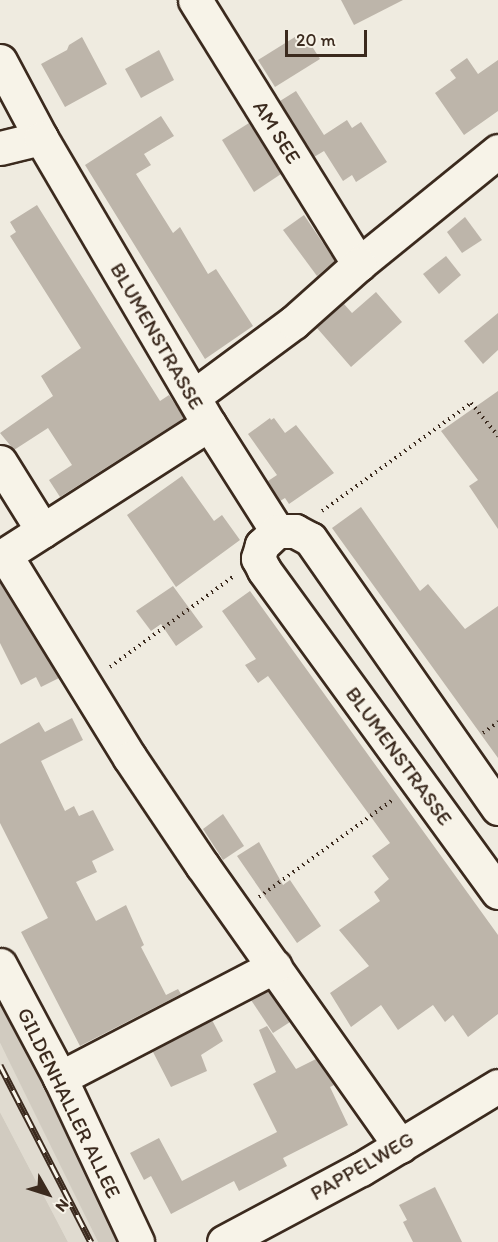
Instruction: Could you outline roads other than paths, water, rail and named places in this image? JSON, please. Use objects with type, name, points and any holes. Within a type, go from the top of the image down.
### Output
[{"type":"street","name":"AM SEE","points":[[195,0],[359,264]]},
{"type":"street","name":"BLUMENSTRASSE","points":[[0,61],[41,138],[201,410],[286,531],[310,539],[498,808]]},
{"type":"street","points":[[0,148],[41,138]]},
{"type":"street","points":[[400,1146],[130,758],[2,556],[43,531],[201,410],[294,321],[359,264],[498,151]]},
{"type":"street","points":[[0,462],[43,531]]},
{"type":"street","name":"BLUMENSTRASSE","points":[[286,531],[262,545],[258,558],[264,570],[498,892]]},
{"type":"street","name":"GILDENHALLER ALLEE","points":[[0,965],[60,1078],[137,1242]]},
{"type":"street","points":[[60,1078],[275,966]]},
{"type":"street","name":"PAPPELWEG","points":[[224,1242],[361,1169],[498,1086]]},
{"type":"railway","points":[[0,1065],[91,1242]]}]
